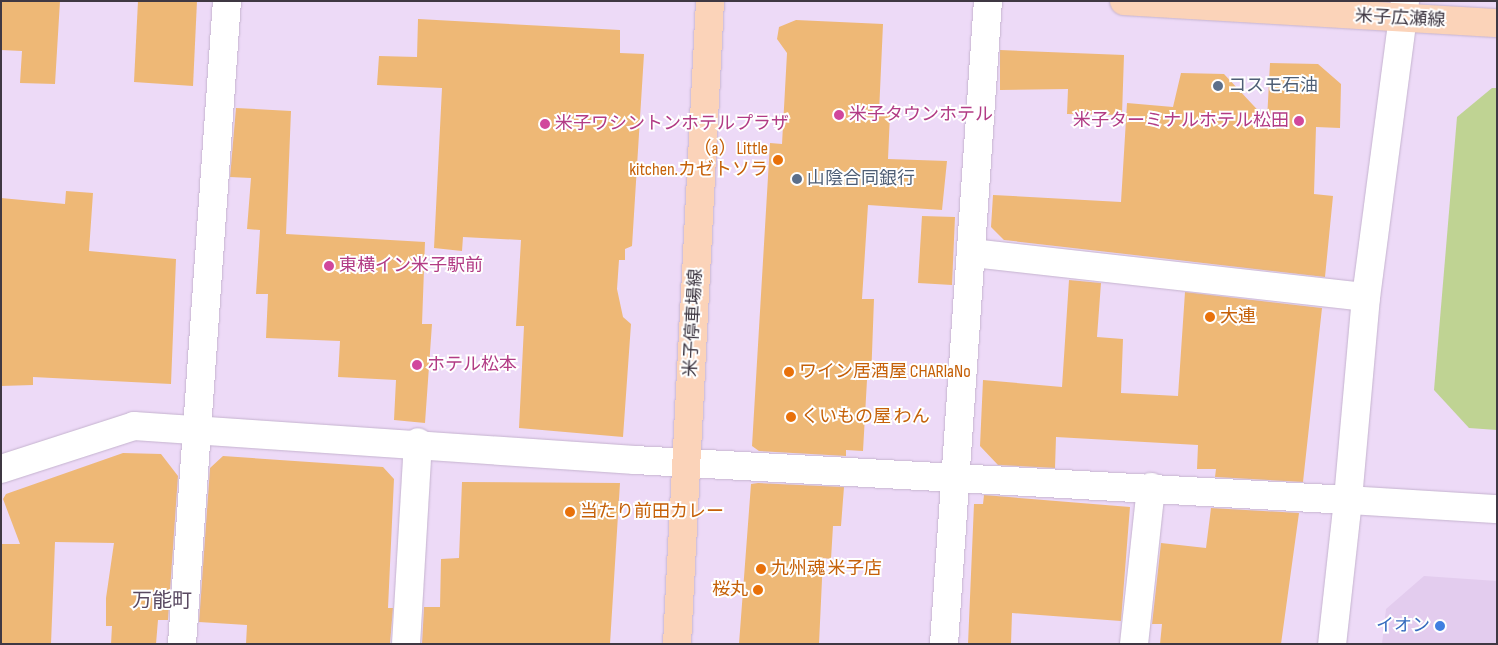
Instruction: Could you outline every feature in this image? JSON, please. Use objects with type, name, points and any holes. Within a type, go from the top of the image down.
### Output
[{"type":"main road","name":"米子停車場線","points":[[677,644],[710,1]]},
{"type":"main road","name":"米子広瀬線","points":[[1124,1],[1403,11],[1497,23]]},
{"type":"street","points":[[182,644],[194,428],[227,1]]},
{"type":"street","points":[[944,644],[953,474],[972,253],[988,1]]},
{"type":"street","points":[[1332,644],[1348,500],[1366,297],[1403,11]]},
{"type":"street","points":[[972,253],[1366,297]]},
{"type":"street","points":[[1,469],[134,426],[418,442],[687,462],[953,474],[1497,508]]},
{"type":"street","points":[[406,644],[418,442]]},
{"type":"street","points":[[1134,644],[1151,487]]},
{"type":"shaded area","name":"イオン","points":[[1424,576],[1497,581],[1497,644],[1382,644],[1386,609]]},
{"type":"green space","points":[[1492,88],[1497,88],[1497,430],[1469,428],[1434,390],[1457,117]]},
{"type":"building","points":[[1,1],[60,1],[55,84],[20,83],[22,51],[1,50]]},
{"type":"building","points":[[138,1],[197,1],[193,86],[134,82]]},
{"type":"building","points":[[418,19],[620,30],[620,53],[644,54],[632,246],[625,249],[625,260],[619,260],[617,289],[623,317],[631,324],[623,437],[519,428],[524,326],[516,326],[521,240],[463,237],[462,251],[434,248],[442,88],[377,85],[379,56],[417,57]]},
{"type":"building","points":[[796,20],[883,24],[879,113],[890,114],[888,159],[947,161],[942,210],[868,205],[862,299],[874,299],[871,380],[867,380],[863,451],[846,450],[846,456],[759,451],[752,446],[770,143],[782,144],[787,53],[777,39],[779,27]]},
{"type":"building","points":[[1000,50],[1124,55],[1122,115],[1067,114],[1068,89],[1000,90]]},
{"type":"building","points":[[1270,63],[1318,64],[1341,84],[1340,128],[1316,127],[1314,194],[1333,196],[1325,277],[1004,240],[991,227],[993,195],[1121,202],[1127,103],[1173,107],[1181,73],[1224,74],[1267,120]]},
{"type":"building","points":[[236,108],[291,111],[286,234],[425,242],[422,324],[432,324],[425,423],[394,420],[396,380],[338,377],[340,341],[266,338],[268,294],[256,294],[260,230],[247,229],[251,178],[230,177]]},
{"type":"building","points":[[66,191],[93,193],[89,251],[176,259],[171,384],[33,377],[33,385],[1,386],[1,198],[65,204]]},
{"type":"building","points":[[922,216],[955,217],[952,285],[918,283]]},
{"type":"building","points":[[1069,280],[1101,283],[1097,337],[1123,339],[1121,393],[1178,396],[1185,292],[1322,308],[1303,482],[1215,477],[1216,469],[1197,469],[1198,445],[1056,437],[1055,468],[998,465],[980,446],[983,380],[1062,387]]},
{"type":"building","points":[[123,453],[161,454],[178,476],[168,620],[158,620],[156,644],[111,644],[112,626],[106,626],[106,598],[114,543],[55,542],[51,644],[1,644],[1,544],[20,544],[3,499],[6,494]]},
{"type":"building","points":[[223,456],[383,467],[394,479],[388,608],[393,608],[390,644],[246,644],[247,625],[199,622],[210,468]]},
{"type":"building","points":[[462,482],[620,483],[610,644],[422,644],[424,607],[440,607],[441,559],[459,558]]},
{"type":"building","points":[[751,484],[844,487],[841,526],[833,526],[831,559],[823,558],[819,644],[739,644]]},
{"type":"building","points":[[984,495],[1130,507],[1121,621],[1012,613],[1011,644],[968,644],[974,504],[983,504]]},
{"type":"building","points":[[1211,508],[1299,513],[1281,644],[1160,644],[1162,624],[1152,624],[1161,543],[1206,548]]},
{"type":"place","name":"コスモ石油","points":[[1218,86]]},
{"type":"place","name":"米子タウンホテル","points":[[839,115]]},
{"type":"place","name":"米子ターミナルホテル松田","points":[[1299,121]]},
{"type":"place","name":"米子ワシントンホテルプラザ","points":[[545,124]]},
{"type":"place","name":"（a）Little kitchen.カゼトソラ","points":[[778,160]]},
{"type":"place","name":"山陰合同銀行","points":[[797,179]]},
{"type":"place","name":"東横イン米子駅前","points":[[329,266]]},
{"type":"place","name":"大連","points":[[1210,317]]},
{"type":"place","name":"ホテル松本","points":[[417,365]]},
{"type":"place","name":"ワイン居酒屋 CHARlaNo","points":[[789,372]]},
{"type":"place","name":"くいもの屋 わん","points":[[791,417]]},
{"type":"place","name":"当たり前田カレー","points":[[570,512]]},
{"type":"place","name":"九州魂 米子店","points":[[761,569]]},
{"type":"place","name":"桜丸","points":[[758,590]]},
{"type":"place","name":"イオン","points":[[1440,626]]},
{"type":"district","name":"万能町","points":[[162,601]]}]
